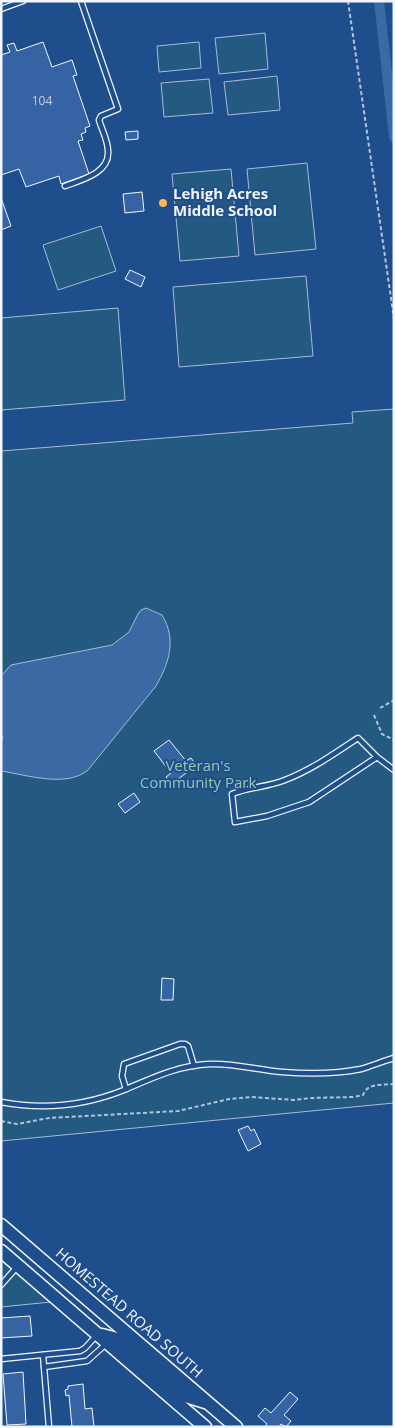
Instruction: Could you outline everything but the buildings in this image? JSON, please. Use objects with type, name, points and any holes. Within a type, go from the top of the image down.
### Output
[{"type":"main road","name":"HOMESTEAD ROAD SOUTH","points":[[1,1225],[236,1427]]},
{"type":"main road","points":[[1,1251],[205,1427]]},
{"type":"main road","points":[[98,1309],[103,1338]]},
{"type":"main road","points":[[103,1338],[122,1343],[186,1396],[208,1403]]},
{"type":"lane","points":[[1,8],[22,1]]},
{"type":"lane","points":[[65,186],[94,174],[107,162],[107,145],[99,120],[101,116],[118,109],[81,1]]},
{"type":"lane","points":[[377,757],[309,802],[268,816],[236,822],[232,794],[283,781],[319,764],[358,738],[377,757],[394,770]]},
{"type":"lane","points":[[126,1089],[122,1076],[124,1064],[180,1044],[188,1046],[194,1066]]},
{"type":"lane","points":[[1,1102],[28,1106],[55,1106],[89,1102],[170,1071],[210,1064],[281,1072],[332,1072],[364,1068],[394,1058]]},
{"type":"lane","points":[[1,1285],[18,1266]]},
{"type":"lane","points":[[1,1359],[80,1351],[103,1338]]},
{"type":"lane","points":[[44,1367],[87,1360],[103,1338]]},
{"type":"lane","points":[[43,1355],[49,1427]]},
{"type":"path","points":[[106,1],[144,1]]},
{"type":"path","points":[[348,1],[394,319]]},
{"type":"path","points":[[380,708],[394,700]]},
{"type":"path","points":[[374,715],[382,734],[394,740]]},
{"type":"path","points":[[1,1121],[18,1124],[50,1118],[178,1111],[228,1099],[252,1097],[294,1100],[353,1097],[363,1095],[365,1089],[369,1086],[394,1084]]},
{"type":"green space","points":[[265,33],[268,69],[219,74],[215,38]]},
{"type":"green space","points":[[199,42],[201,68],[159,72],[157,46]]},
{"type":"green space","points":[[277,76],[280,110],[228,115],[224,82]]},
{"type":"green space","points":[[209,79],[213,113],[164,117],[161,83]]},
{"type":"green space","points":[[307,163],[316,249],[255,255],[247,169]]},
{"type":"green space","points":[[231,169],[239,256],[180,261],[172,174]]},
{"type":"green space","points":[[101,226],[116,271],[58,290],[43,245]]},
{"type":"green space","points":[[306,276],[313,356],[179,367],[173,287]]},
{"type":"green space","points":[[118,308],[125,400],[1,410],[1,318]]},
{"type":"green space","name":"Veteran's Community Park","points":[[394,409],[394,1103],[1,1141],[1,451],[353,423],[352,412]]},
{"type":"green space","points":[[1,1259],[51,1302],[1,1307]]},
{"type":"shaded area","points":[[146,608],[162,615],[167,624],[170,651],[165,669],[156,686],[88,770],[69,778],[58,779],[46,779],[1,771],[1,744],[3,737],[1,734],[1,676],[11,665],[112,645],[129,632],[138,614]]},
{"type":"waterway","points":[[379,1],[394,137]]},
{"type":"place","name":"Lehigh Acres Middle School","points":[[163,203]]}]
